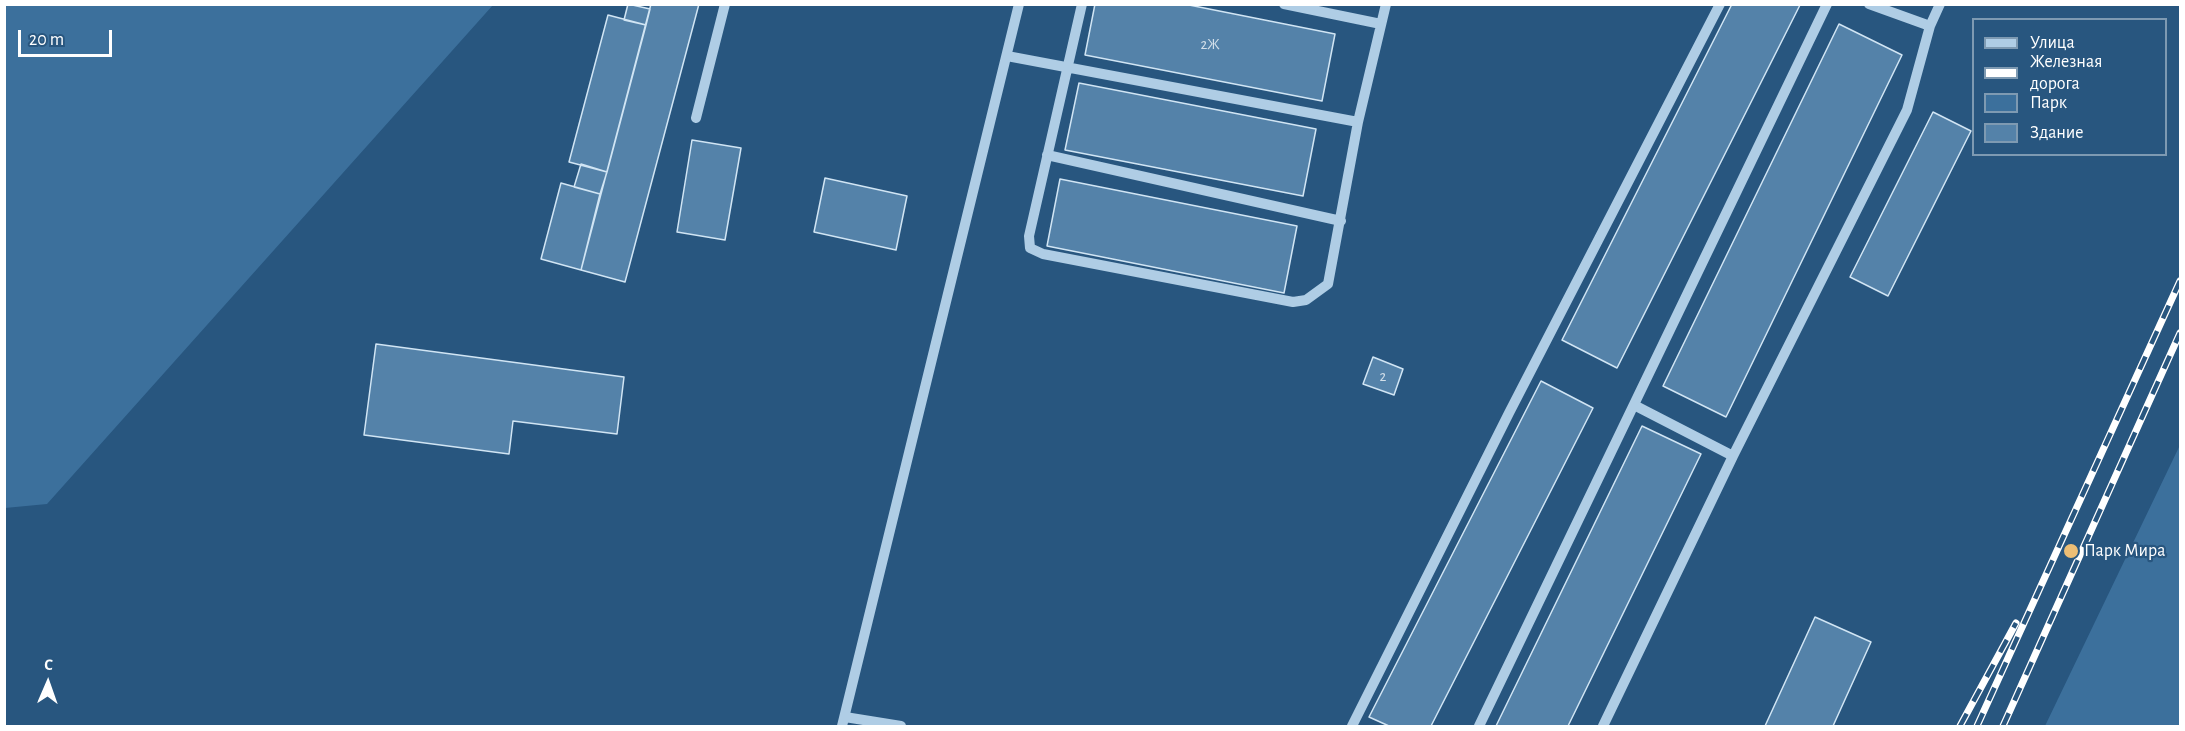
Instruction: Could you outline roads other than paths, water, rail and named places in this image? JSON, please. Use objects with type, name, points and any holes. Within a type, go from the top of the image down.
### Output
[{"type":"lane","points":[[696,118],[725,4]]},
{"type":"lane","points":[[901,726],[844,722],[1019,4]]},
{"type":"lane","points":[[1082,4],[1029,236],[1030,248],[1043,254],[1293,302],[1306,300],[1328,284],[1358,122],[1386,4]]},
{"type":"lane","points":[[1284,4],[1381,24]]},
{"type":"lane","points":[[1352,726],[1509,413],[1720,4]]},
{"type":"lane","points":[[1479,726],[1827,4]]},
{"type":"lane","points":[[1869,4],[1930,26]]},
{"type":"lane","points":[[1603,726],[1733,456],[1906,110],[1930,26],[1940,4]]},
{"type":"lane","points":[[1007,56],[1358,122]]},
{"type":"lane","points":[[1047,155],[1341,221]]},
{"type":"lane","points":[[1634,405],[1733,456]]},
{"type":"railway","points":[[1977,726],[2180,281]]},
{"type":"railway","points":[[2003,726],[2180,333]]},
{"type":"railway","points":[[1960,726],[2016,623]]},
{"type":"place","name":"Парк Мира","points":[[2071,551]]}]
